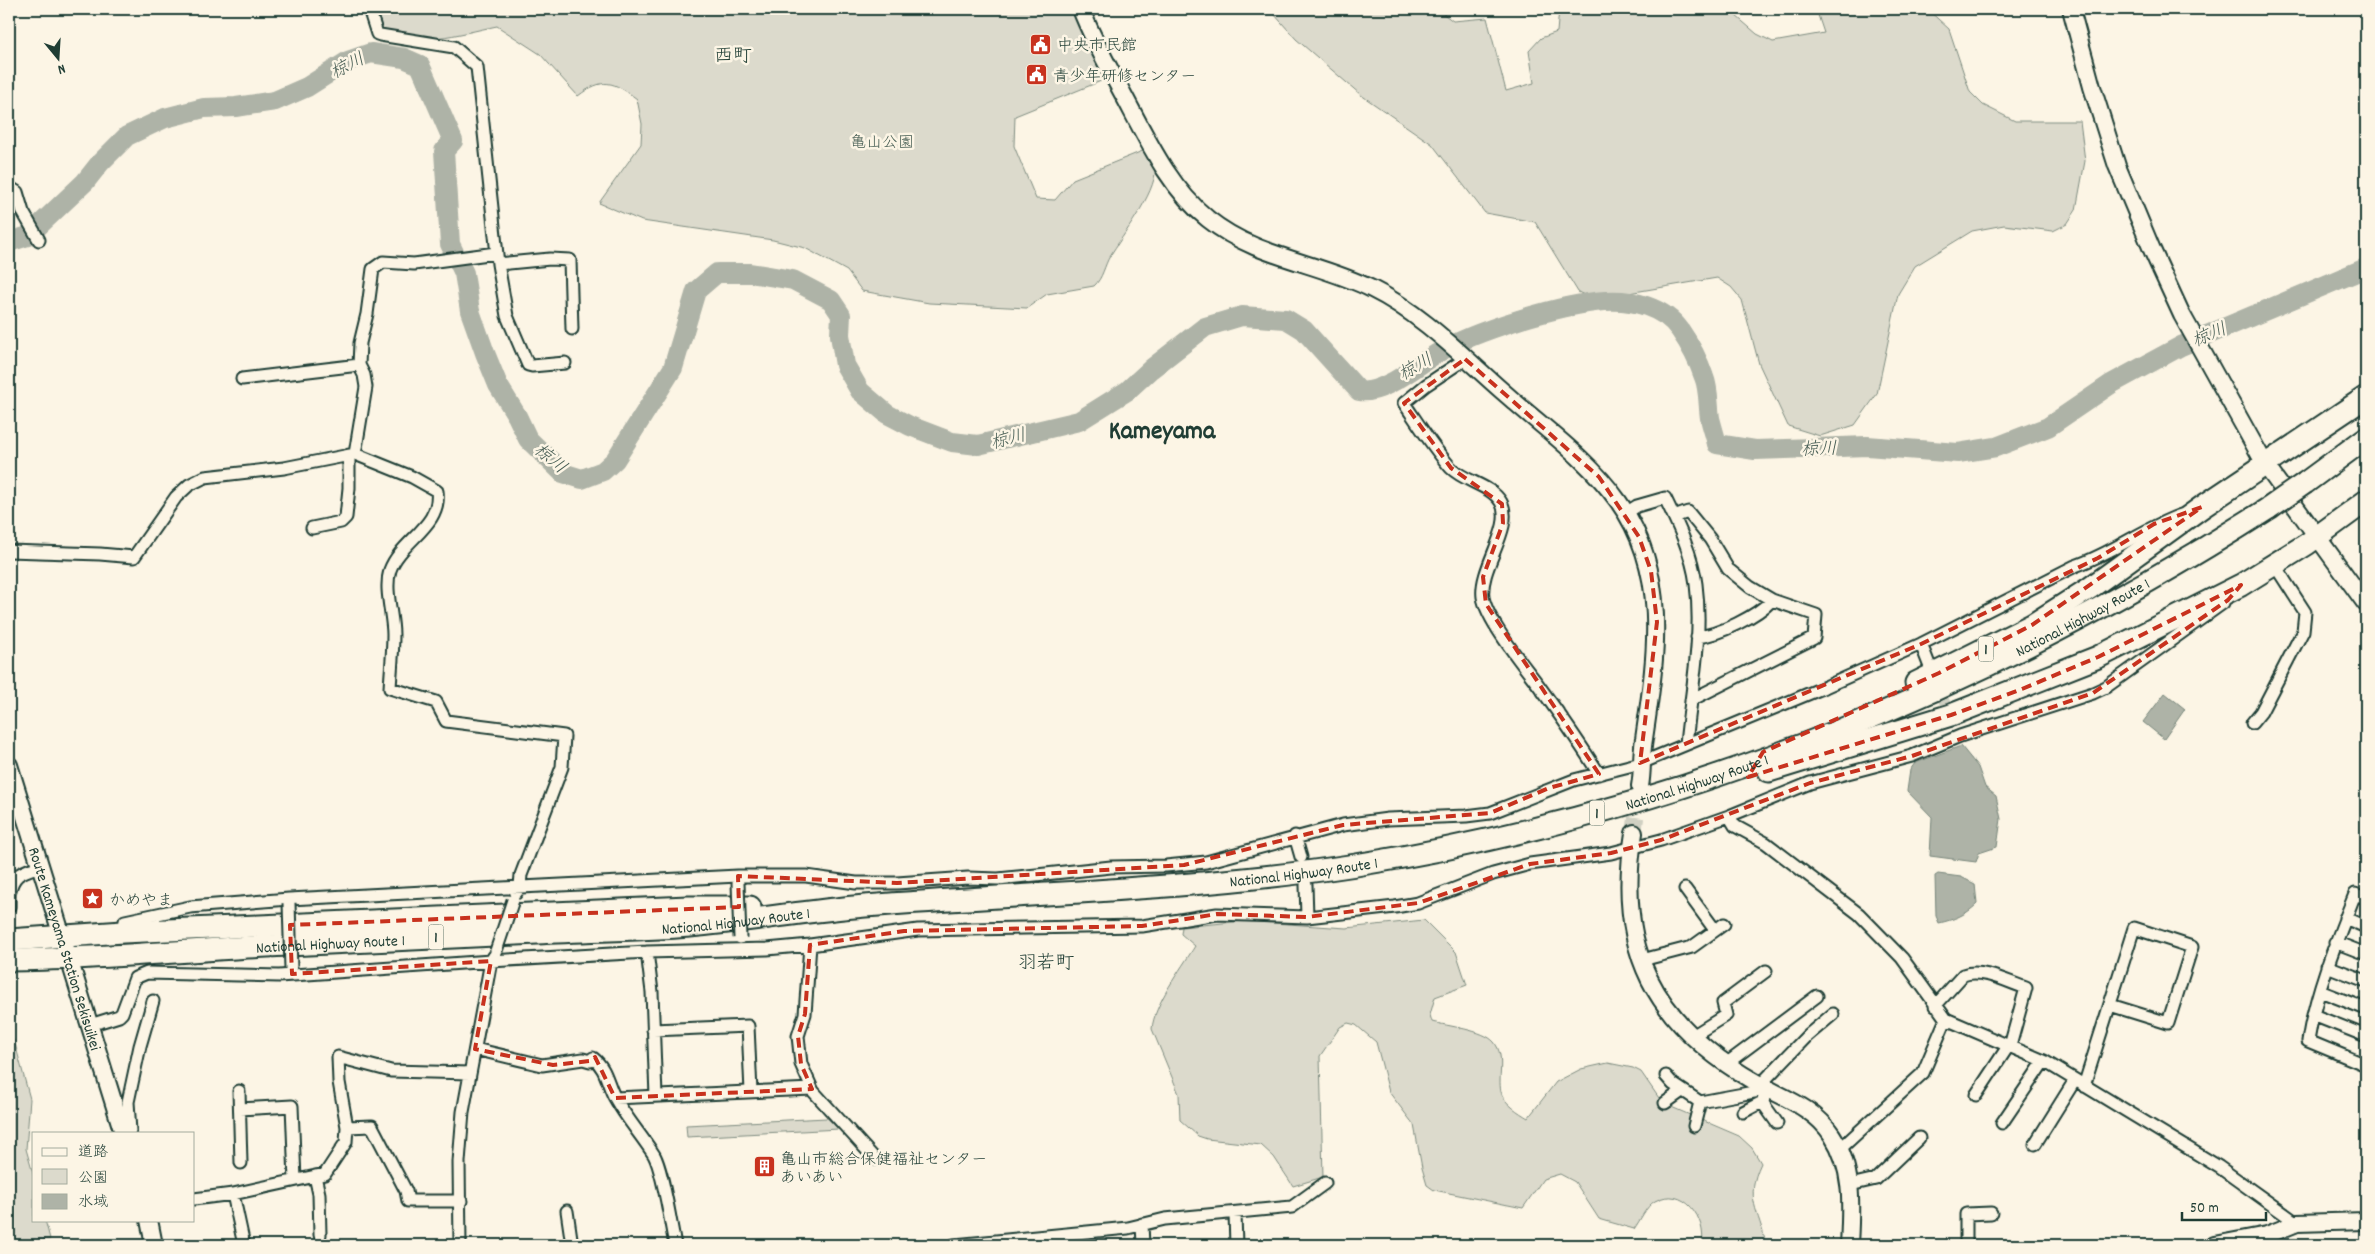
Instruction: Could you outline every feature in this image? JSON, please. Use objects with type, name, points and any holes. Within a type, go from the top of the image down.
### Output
[{"type":"highway","points":[[2202,507],[2366,398]]},
{"type":"highway","name":"National Highway Route 1","points":[[9,960],[689,926],[863,906],[1117,890],[1251,878],[1354,865],[1509,836],[1597,813],[1756,762],[1935,691],[2046,638],[2142,586],[2269,508],[2366,438]]},
{"type":"highway","points":[[2240,585],[2316,537],[2366,501]]},
{"type":"highway","name":"1","points":[[1756,762],[1763,752],[1940,672],[2032,625],[2090,588],[2202,507]]},
{"type":"highway","name":"1","points":[[1597,813],[1630,812],[1659,805],[1951,715],[2098,657],[2240,585]]},
{"type":"highway","name":"National Highway Route 1","points":[[9,940],[123,932],[688,907],[863,906]]},
{"type":"street","points":[[369,9],[377,34],[454,48],[477,67],[497,259],[507,316],[525,361],[532,366],[565,363]]},
{"type":"street","points":[[1081,9],[1094,41],[1155,151],[1178,187],[1206,218],[1252,246],[1369,287],[1405,309],[1591,469],[1626,513],[1648,561],[1656,606],[1656,652],[1641,763],[1640,786]]},
{"type":"street","points":[[2071,9],[2092,87],[2118,166],[2153,252],[2182,315],[2266,466],[2366,604]]},
{"type":"street","points":[[9,187],[18,192],[23,212],[39,240]]},
{"type":"street","points":[[312,528],[341,522],[346,517],[352,454],[366,387],[364,375],[359,365],[360,343],[367,314],[372,269],[383,262],[414,264],[476,257],[570,260],[572,329]]},
{"type":"street","points":[[1463,357],[1404,404],[1451,468],[1461,476],[1490,492],[1502,504],[1503,523],[1483,577],[1483,597],[1509,645],[1599,774]]},
{"type":"street","points":[[242,379],[359,365]]},
{"type":"street","points":[[9,551],[134,557],[176,497],[189,485],[206,478],[284,468],[352,454],[412,477],[437,491],[439,504],[435,513],[394,561],[390,572],[388,585],[393,634],[390,688],[436,702],[446,720],[564,736],[562,767],[493,956],[462,1112],[459,1162],[460,1245]]},
{"type":"street","points":[[1626,513],[1637,506],[1665,498],[1686,543],[1696,584],[1697,637],[1686,744]]},
{"type":"street","points":[[123,932],[125,921],[190,906],[520,886],[738,880],[806,876],[856,883],[998,879],[1111,867],[1184,865],[1206,862],[1295,836],[1343,825],[1388,819],[1466,816],[1490,813],[1549,788],[1641,763],[1826,687],[1921,644],[2075,566],[2098,558],[2154,524],[2202,507]]},
{"type":"street","points":[[1674,517],[1688,512],[1710,539],[1728,568],[1750,587],[1772,600],[1816,615],[1814,638],[1691,700]]},
{"type":"street","points":[[2252,723],[2261,712],[2303,631],[2305,612],[2274,564]]},
{"type":"street","points":[[90,1025],[122,1013],[131,984],[141,974],[395,969],[493,956],[647,952],[740,944],[810,945],[918,930],[1142,926],[1217,914],[1239,913],[1307,917],[1337,915],[1418,902],[1493,874],[1530,864],[1611,853],[1633,841],[1730,816],[1810,783],[1912,756],[1960,736],[2106,687],[2228,600],[2240,585]]},
{"type":"street","points":[[1697,637],[1710,636],[1763,610],[1772,600]]},
{"type":"street","points":[[1921,644],[1930,667]]},
{"type":"street","points":[[1953,722],[1960,736]]},
{"type":"street","name":"Route Kameyama Station Sekisuikei","points":[[9,765],[123,1132]]},
{"type":"street","points":[[1730,816],[1736,826],[1766,843],[1858,914],[1902,958],[1946,1020],[2044,1060],[2219,1167],[2297,1223]]},
{"type":"street","points":[[1295,836],[1301,857]]},
{"type":"street","points":[[1633,841],[1629,902],[1636,941],[1650,980],[1664,1004],[1691,1037],[1709,1053],[1764,1092],[1803,1106],[1820,1120],[1840,1149],[1848,1173],[1851,1204],[1849,1245]]},
{"type":"street","points":[[9,907],[10,885],[17,874],[40,866]]},
{"type":"street","points":[[738,880],[740,944]]},
{"type":"street","points":[[1306,885],[1307,917]]},
{"type":"street","points":[[1642,960],[1692,946],[1720,927],[1685,889]]},
{"type":"street","points":[[2366,898],[2355,894],[2335,942],[2313,1015],[2308,1041],[2366,1065]]},
{"type":"street","points":[[289,901],[292,972]]},
{"type":"street","points":[[2345,918],[2366,927]]},
{"type":"street","points":[[2035,1144],[2079,1083],[2110,1005],[2134,928],[2192,947],[2168,1023],[2110,1005]]},
{"type":"street","points":[[2335,942],[2366,954]]},
{"type":"street","points":[[810,945],[805,1014],[798,1036],[801,1064],[812,1089],[830,1112],[876,1159]]},
{"type":"street","points":[[647,952],[652,992],[656,1096]]},
{"type":"street","points":[[2327,966],[2366,982]]},
{"type":"street","points":[[1691,1037],[1726,1015],[1723,1003],[1766,971]]},
{"type":"street","points":[[1935,1006],[1963,975],[1968,973],[1981,974],[2026,988],[2009,1045],[1976,1095]]},
{"type":"street","points":[[2320,991],[2366,1009]]},
{"type":"street","points":[[1726,1064],[1817,996]]},
{"type":"street","points":[[126,1132],[130,1131],[128,1102],[140,1046],[153,1001]]},
{"type":"street","points":[[1744,1112],[1764,1092],[1807,1036],[1833,1014]]},
{"type":"street","points":[[2313,1015],[2366,1036]]},
{"type":"street","points":[[1840,1149],[1923,1073],[1946,1020]]},
{"type":"street","points":[[653,1030],[748,1026],[751,1092]]},
{"type":"street","points":[[475,1049],[542,1065],[582,1059],[590,1061],[593,1058],[606,1072],[615,1098],[655,1157],[675,1245]]},
{"type":"street","points":[[195,1199],[233,1194],[325,1174],[346,1142],[347,1127],[339,1082],[338,1057],[391,1071],[470,1073]]},
{"type":"street","points":[[2002,1123],[2044,1060]]},
{"type":"street","points":[[1666,1076],[1682,1091],[1700,1102],[1764,1092]]},
{"type":"street","points":[[615,1098],[812,1089]]},
{"type":"street","points":[[239,1091],[241,1163]]},
{"type":"street","points":[[1665,1103],[1682,1091]]},
{"type":"street","points":[[1764,1092],[1777,1123]]},
{"type":"street","points":[[1694,1126],[1700,1102]]},
{"type":"street","points":[[240,1109],[292,1106],[296,1180]]},
{"type":"street","points":[[347,1127],[372,1126],[406,1191],[408,1201],[460,1201]]},
{"type":"street","points":[[1850,1185],[1876,1179],[1919,1138]]},
{"type":"street","points":[[315,1176],[319,1194],[320,1235]]},
{"type":"street","points":[[954,1245],[1128,1228],[1165,1219],[1235,1214],[1292,1207],[1325,1183]]},
{"type":"street","points":[[233,1194],[244,1245]]},
{"type":"street","points":[[567,1211],[572,1245]]},
{"type":"street","points":[[1966,1245],[1966,1214],[1991,1213]]},
{"type":"street","points":[[1235,1214],[1236,1245]]},
{"type":"street","points":[[2214,1245],[2268,1234],[2297,1223],[2366,1221]]},
{"type":"street","points":[[149,1222],[154,1245]]},
{"type":"street","points":[[1142,1224],[1143,1245]]},
{"type":"highlighted area","points":[[1465,359],[1599,477],[1639,537],[1651,571],[1657,622],[1640,763],[1921,644],[2098,558],[2154,524],[2202,507],[2032,625],[1939,673],[1763,752],[1748,777],[1951,715],[2022,689],[2098,657],[2241,585],[2228,600],[2093,693],[1912,756],[1810,783],[1661,840],[1611,853],[1530,864],[1418,903],[1307,917],[1217,914],[1142,926],[904,931],[810,945],[805,1014],[798,1036],[801,1064],[812,1089],[615,1098],[595,1057],[590,1061],[553,1065],[475,1049],[491,961],[292,974],[290,925],[739,907],[738,876],[897,883],[1184,865],[1343,825],[1490,813],[1549,788],[1599,774],[1486,604],[1483,577],[1503,523],[1502,504],[1451,468],[1404,403]]},
{"type":"green space","name":"亀山公園","points":[[372,9],[1074,9],[1106,79],[1015,116],[1014,146],[1036,199],[1055,200],[1073,179],[1145,150],[1155,167],[1154,179],[1144,202],[1110,256],[1094,286],[1047,294],[1027,308],[929,303],[862,291],[847,271],[805,248],[773,240],[642,221],[599,203],[641,144],[642,124],[637,99],[621,88],[614,85],[601,84],[578,96],[540,54],[497,26],[438,38],[408,38],[380,29]]},
{"type":"green space","points":[[1272,9],[1437,9],[1453,21],[1487,18],[1506,91],[1534,83],[1529,51],[1541,38],[1557,32],[1559,9],[1728,9],[1757,34],[1773,42],[1824,33],[1816,9],[1927,9],[1949,29],[1970,92],[1983,105],[2015,121],[2080,121],[2085,161],[2076,210],[2067,224],[2053,231],[2004,225],[1972,231],[1915,266],[1898,294],[1877,394],[1855,425],[1820,436],[1788,426],[1759,364],[1742,300],[1731,287],[1717,278],[1593,299],[1578,292],[1535,222],[1485,213],[1432,144],[1361,95],[1296,39],[1274,14]]},
{"type":"green space","points":[[1424,920],[1456,952],[1467,985],[1435,997],[1430,1015],[1432,1022],[1474,1031],[1494,1042],[1498,1048],[1501,1062],[1500,1089],[1504,1099],[1510,1105],[1528,1118],[1556,1082],[1581,1069],[1608,1063],[1633,1068],[1641,1072],[1661,1101],[1739,1136],[1752,1148],[1761,1163],[1756,1176],[1753,1196],[1766,1245],[1702,1245],[1703,1235],[1697,1215],[1684,1201],[1675,1197],[1666,1197],[1652,1203],[1634,1229],[1599,1219],[1575,1182],[1560,1174],[1543,1179],[1523,1208],[1434,1190],[1427,1185],[1414,1125],[1389,1092],[1376,1042],[1356,1025],[1348,1023],[1340,1027],[1320,1056],[1323,1177],[1293,1186],[1274,1157],[1261,1145],[1207,1139],[1198,1136],[1180,1120],[1179,1094],[1152,1029],[1163,998],[1195,946],[1181,934],[1182,927],[1244,921],[1346,928]]},
{"type":"green space","points":[[9,1034],[14,1040],[30,1099],[26,1149],[32,1170],[32,1222],[46,1222],[50,1239],[9,1243]]},
{"type":"green space","points":[[827,1118],[839,1129],[687,1137],[686,1125]]},
{"type":"water","points":[[2165,693],[2185,709],[2164,739],[2143,722]]},
{"type":"water","points":[[1961,746],[1978,767],[1985,787],[1996,796],[2001,819],[1997,847],[1979,853],[1976,862],[1930,856],[1932,817],[1907,791],[1910,770],[1915,763]]},
{"type":"water","points":[[1938,874],[1961,877],[1975,884],[1977,904],[1959,916],[1939,923],[1936,916],[1935,876]]},
{"type":"waterway","name":"椋川","points":[[9,242],[28,236],[85,182],[100,163],[127,136],[165,118],[204,108],[236,107],[275,101],[307,87],[348,61],[371,53],[404,58],[420,65],[453,141],[444,151],[450,244],[464,273],[470,311],[498,385],[517,416],[528,439],[563,473],[582,479],[603,471],[615,460],[673,368],[696,291],[717,273],[750,273],[793,280],[831,300],[841,315],[840,335],[845,365],[860,391],[887,414],[910,426],[952,442],[978,445],[1079,421],[1127,391],[1151,369],[1205,327],[1242,316],[1286,319],[1304,330],[1359,391],[1368,391],[1388,384],[1452,345],[1494,328],[1566,307],[1605,301],[1626,301],[1656,310],[1665,315],[1680,330],[1697,359],[1706,382],[1710,418],[1717,444],[1755,450],[1867,446],[1958,453],[1996,447],[2048,427],[2111,384],[2181,346],[2366,268]]},
{"type":"tunnel","points":[[1937,684],[1951,718]]},
{"type":"tunnel","points":[[1634,833],[1640,789]]},
{"type":"place","name":"中央市民館","points":[[1041,44]]},
{"type":"place","name":"青少年研修センター","points":[[1037,75]]},
{"type":"place","name":"かめやま","points":[[93,899]]},
{"type":"place","name":"亀山市総合保健福祉センター あいあい","points":[[764,1167]]},
{"type":"district","name":"西町","points":[[733,54]]},
{"type":"district","name":"Kameyama","points":[[1162,429]]},
{"type":"district","name":"羽若町","points":[[1046,961]]}]
